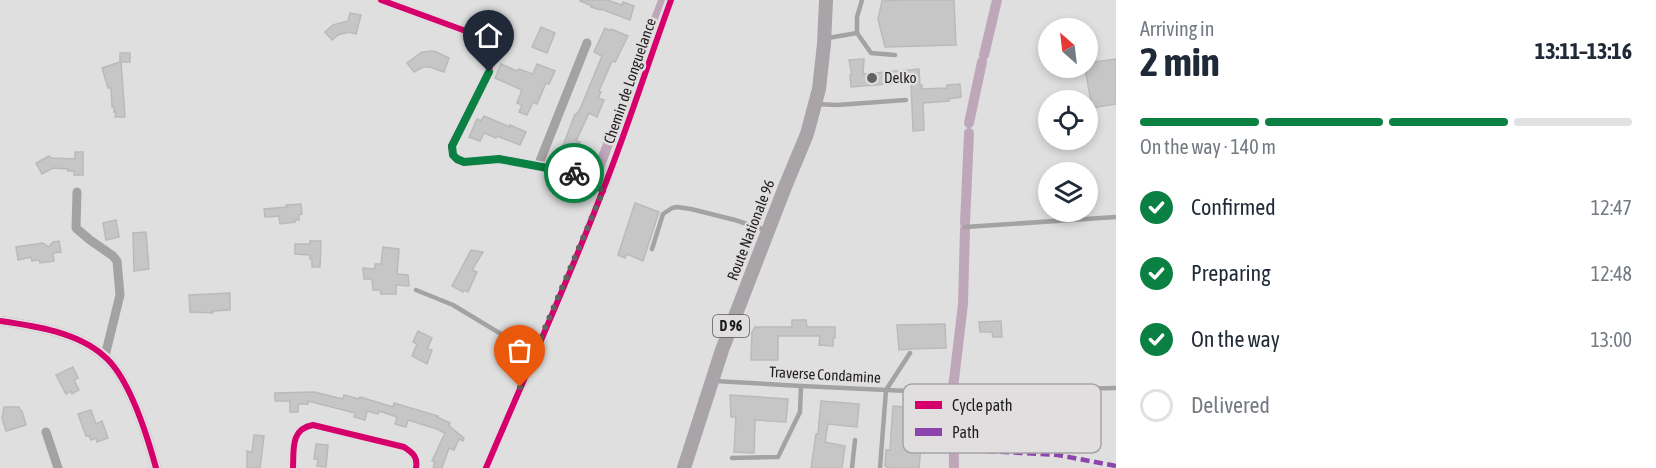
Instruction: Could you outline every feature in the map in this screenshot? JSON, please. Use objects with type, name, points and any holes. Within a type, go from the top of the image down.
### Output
[{"type":"main road","name":"Route Nationale 96","points":[[684,468],[722,350],[807,134],[819,89],[826,0]]},
{"type":"street","points":[[382,0],[463,30],[482,39],[489,47],[491,58],[489,72],[452,146],[453,155],[457,159],[464,162],[499,159],[562,170],[585,176],[603,191]]},
{"type":"street","name":"Chemin de Longuelance","points":[[486,468],[603,191],[671,0]]},
{"type":"street","points":[[537,166],[587,44]]},
{"type":"street","points":[[77,192],[76,228],[117,261],[120,295],[105,356]]},
{"type":"street","points":[[0,321],[68,336],[88,344],[105,356],[118,374],[136,408],[154,466]]},
{"type":"street","points":[[293,468],[295,440],[298,432],[304,427],[313,425],[404,447],[412,452],[416,459],[416,468]]},
{"type":"street","points":[[46,432],[58,468]]},
{"type":"lane","points":[[862,0],[857,17],[857,33],[871,53],[895,55]]},
{"type":"lane","points":[[824,39],[857,33]]},
{"type":"lane","points":[[815,104],[837,105],[906,100]]},
{"type":"lane","points":[[652,249],[663,214],[677,207],[735,220],[768,231]]},
{"type":"lane","points":[[965,227],[1116,217]]},
{"type":"lane","points":[[416,291],[453,304],[534,354]]},
{"type":"lane","points":[[880,468],[886,390],[910,353]]},
{"type":"lane","name":"Traverse Condamine","points":[[712,381],[903,391]]},
{"type":"lane","points":[[732,458],[778,457],[800,412],[801,386]]},
{"type":"lane","name":"Traverse Condamine","points":[[1101,388],[1116,388]]},
{"type":"lane","points":[[852,468],[855,440]]},
{"type":"shaded area","points":[[658,0],[665,0],[602,175],[592,172]]},
{"type":"building","points":[[580,0],[607,0],[634,6],[630,20],[591,7]]},
{"type":"building","points":[[954,0],[956,45],[885,47],[878,19],[882,1]]},
{"type":"building","points":[[350,13],[361,15],[356,34],[349,32],[338,35],[332,40],[325,32],[333,25],[348,21]]},
{"type":"building","points":[[541,27],[555,33],[547,53],[532,47]]},
{"type":"building","points":[[605,28],[628,36],[615,62],[612,61],[599,91],[601,92],[598,98],[604,100],[597,117],[589,113],[576,141],[580,142],[577,150],[569,164],[558,159],[575,114],[580,109],[602,56],[594,52]]},
{"type":"building","points":[[434,51],[449,58],[444,72],[423,67],[414,72],[407,63],[422,52]]},
{"type":"building","points":[[120,53],[130,53],[130,62],[121,62],[125,117],[115,117],[116,111],[114,112],[114,107],[112,107],[111,88],[108,88],[102,68],[120,62]]},
{"type":"building","points":[[864,59],[863,74],[919,69],[922,89],[947,88],[947,85],[960,84],[961,97],[948,99],[949,101],[923,103],[924,130],[913,131],[911,82],[851,87],[850,75],[852,75],[849,60]]},
{"type":"building","points":[[1116,59],[1116,104],[1098,107],[1098,90],[1089,90],[1087,78],[1098,78],[1098,62]]},
{"type":"building","points":[[501,64],[517,71],[519,69],[533,74],[537,64],[555,71],[549,84],[546,83],[537,104],[533,102],[527,115],[519,112],[522,105],[517,103],[522,90],[495,78]]},
{"type":"building","points":[[484,116],[526,132],[520,145],[484,133],[480,141],[469,137],[477,119],[481,121]]},
{"type":"building","points":[[75,152],[83,152],[83,175],[74,175],[74,171],[68,171],[68,169],[53,168],[42,174],[36,163],[49,156],[75,159]]},
{"type":"building","points":[[635,203],[659,212],[643,261],[627,254],[625,258],[618,255]]},
{"type":"building","points":[[301,204],[302,214],[295,222],[280,224],[279,216],[265,217],[264,209]]},
{"type":"building","points":[[116,220],[119,237],[106,240],[103,223]]},
{"type":"building","points":[[146,232],[149,269],[134,271],[133,233]]},
{"type":"building","points":[[59,241],[61,252],[53,253],[54,261],[40,263],[39,260],[32,261],[31,257],[18,260],[16,247],[43,243],[49,247],[53,242]]},
{"type":"building","points":[[310,241],[321,241],[320,267],[312,267],[310,255],[295,254],[295,244],[310,244]]},
{"type":"building","points":[[383,247],[399,249],[397,274],[408,275],[409,286],[396,285],[396,294],[381,294],[380,290],[373,290],[372,279],[364,279],[363,268],[375,269],[375,264],[381,264]]},
{"type":"building","points":[[471,250],[483,252],[472,270],[477,272],[468,292],[464,290],[463,292],[452,286]]},
{"type":"building","points":[[230,293],[230,310],[212,311],[213,313],[190,312],[189,295]]},
{"type":"building","points":[[792,320],[806,320],[807,327],[835,327],[833,346],[819,345],[820,336],[778,336],[778,360],[751,360],[752,332],[755,327],[792,327]]},
{"type":"building","points":[[1001,321],[1002,337],[993,337],[992,332],[980,332],[979,322]]},
{"type":"building","points":[[945,324],[946,348],[899,350],[897,325]]},
{"type":"building","points":[[418,331],[432,338],[427,349],[432,350],[427,364],[412,356],[417,344],[413,342]]},
{"type":"building","points":[[73,367],[78,378],[74,380],[79,390],[66,394],[56,375]]},
{"type":"building","points":[[314,392],[343,399],[344,395],[359,399],[360,397],[393,407],[394,403],[438,416],[450,423],[449,426],[464,438],[463,441],[459,439],[454,450],[449,448],[442,468],[433,468],[435,462],[432,461],[445,433],[440,430],[408,420],[406,427],[395,424],[397,417],[379,411],[378,414],[367,411],[365,420],[354,417],[355,413],[308,401],[308,404],[298,404],[298,412],[290,412],[290,401],[275,401],[275,393]]},
{"type":"building","points":[[730,395],[788,399],[786,422],[755,420],[754,453],[734,452],[736,417],[731,417]]},
{"type":"building","points":[[821,401],[859,404],[857,427],[828,424],[825,442],[845,446],[842,468],[811,468],[816,434],[818,434]]},
{"type":"building","points":[[893,406],[903,407],[903,453],[920,453],[919,468],[885,466],[886,450],[890,450]]},
{"type":"building","points":[[4,407],[19,407],[26,425],[6,431],[2,418]]},
{"type":"building","points":[[91,410],[96,424],[102,421],[108,438],[97,442],[96,438],[91,440],[89,436],[86,436],[78,414]]},
{"type":"building","points":[[254,435],[264,436],[260,468],[247,468],[247,451],[252,452]]},
{"type":"building","points":[[316,444],[328,445],[326,467],[317,466],[318,459],[314,459]]},
{"type":"waterway","points":[[984,55],[997,0]]},
{"type":"waterway","points":[[969,123],[982,62]]},
{"type":"waterway","points":[[965,223],[969,133]]},
{"type":"waterway","points":[[953,384],[963,304],[965,229]]},
{"type":"waterway","points":[[954,453],[954,468]]},
{"type":"marked path","points":[[1022,453],[1058,455],[1116,466]]},
{"type":"cycle path","points":[[381,0],[463,30],[482,39],[489,47],[491,58],[489,72],[451,146],[457,160],[464,162],[499,159],[562,170],[585,176],[603,191]]},
{"type":"cycle path","points":[[486,468],[589,225],[621,143],[671,0]]},
{"type":"cycle path","points":[[0,321],[55,331],[81,341],[104,356],[130,392],[156,468]]},
{"type":"cycle path","points":[[293,468],[297,436],[300,431],[313,425],[404,447],[414,456],[416,468]]},
{"type":"way so far","points":[[520,387],[603,191],[585,176],[574,173]]},
{"type":"place","name":"Delko","points":[[872,78]]},
{"type":"route","points":[[489,72],[452,146],[453,155],[464,162],[499,159],[574,173]]}]
